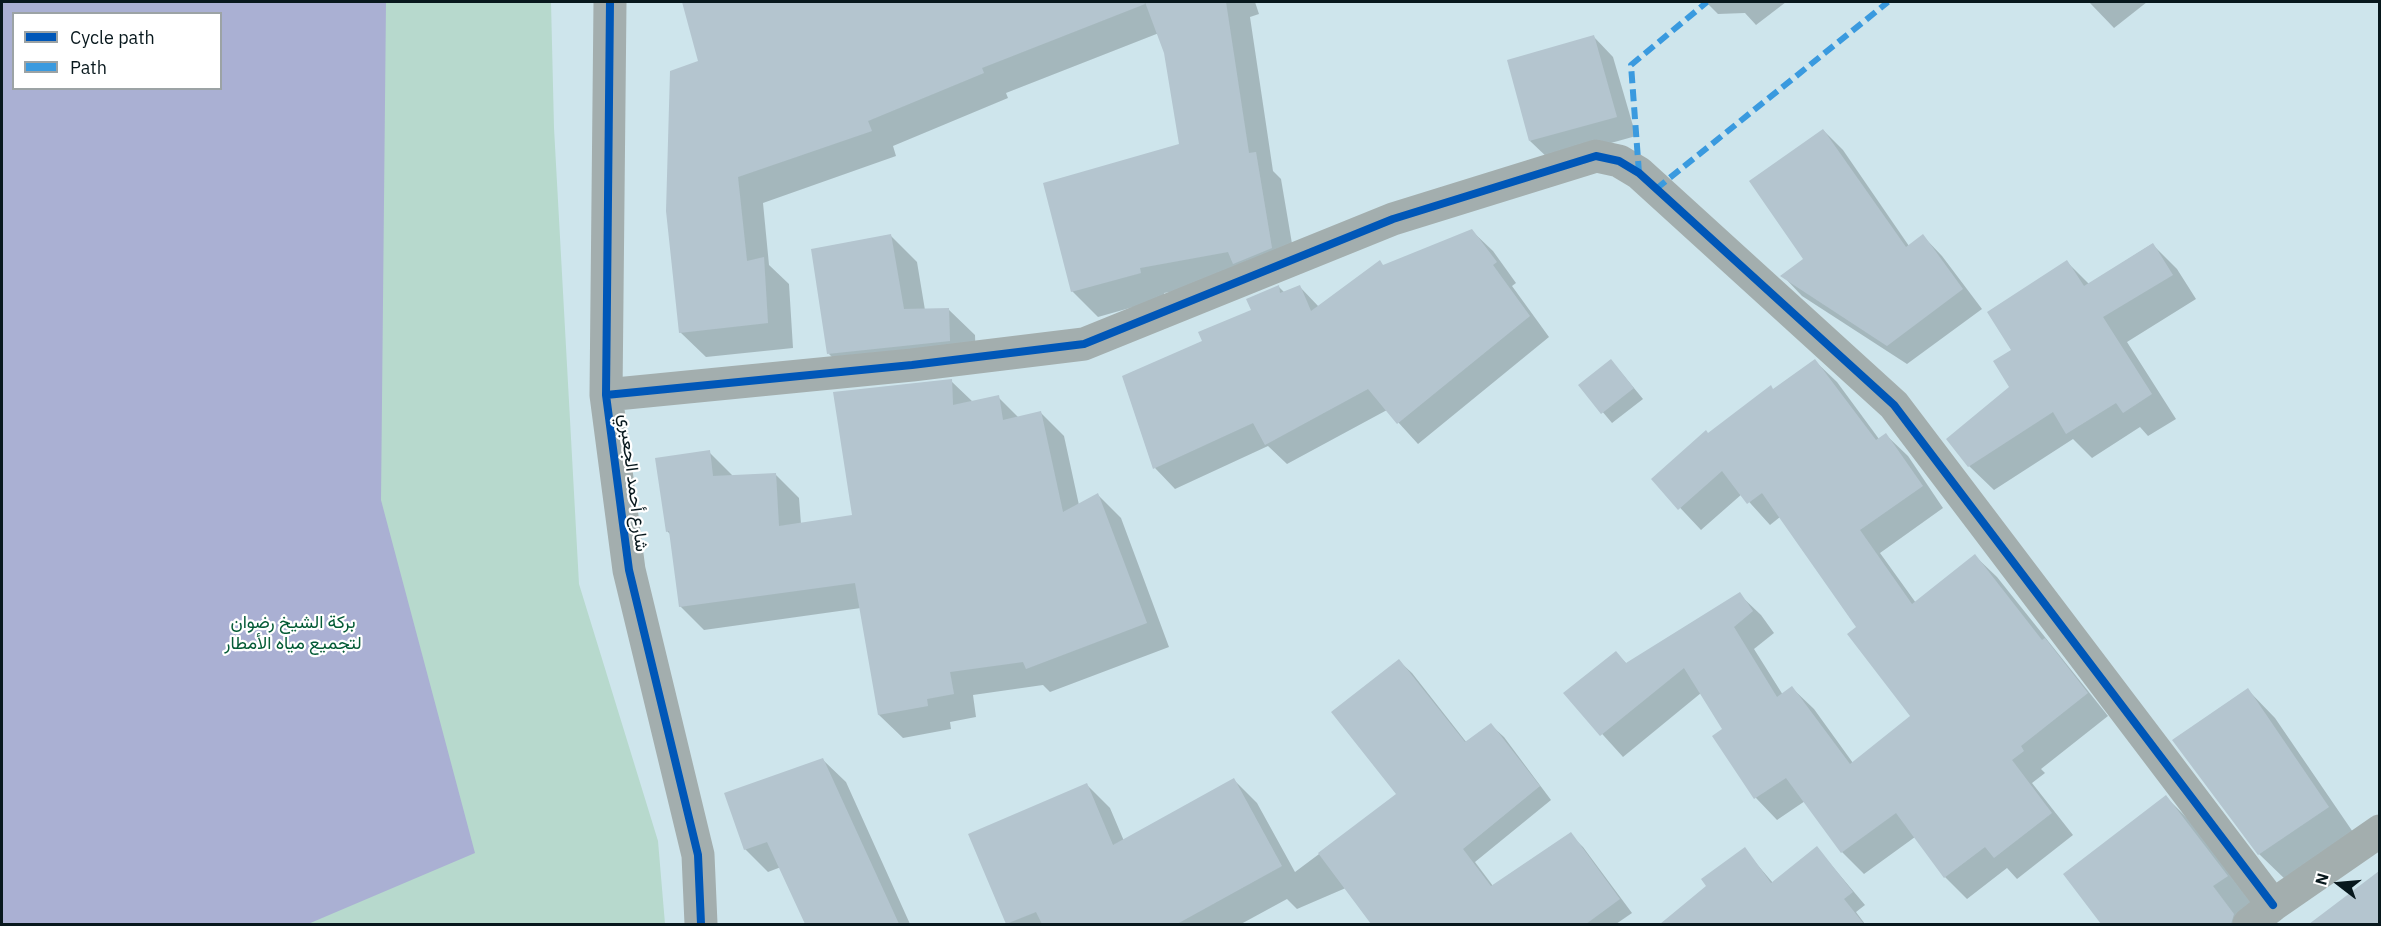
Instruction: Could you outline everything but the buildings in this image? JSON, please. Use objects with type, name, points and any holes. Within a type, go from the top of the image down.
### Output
[{"type":"street","name":"شارع أحمد الجعبري","points":[[610,2],[606,395],[629,570],[698,855],[701,924]]},
{"type":"street","points":[[606,395],[912,365],[1084,344],[1392,219],[1596,156],[1619,161],[1639,173],[1894,405],[2261,915],[2379,831]]},
{"type":"green space","name":"بركة الشيخ رضوان لتجميع مياه الأمطار","points":[[2,2],[551,2],[554,128],[579,584],[658,841],[665,924],[2,924]]},
{"type":"water","name":"بركة الشيخ رضوان لتجميع مياه الأمطار","points":[[2,2],[386,2],[381,500],[475,853],[308,924],[2,924]]},
{"type":"marked path","points":[[1639,173],[1631,65],[1707,2]]},
{"type":"marked path","points":[[1656,189],[1888,2]]},
{"type":"cycle path","points":[[610,2],[606,395],[629,570],[698,855],[701,924]]},
{"type":"cycle path","points":[[606,395],[912,365],[1084,344],[1393,219],[1596,156],[1619,161],[1639,173],[1894,405],[2273,905]]}]
